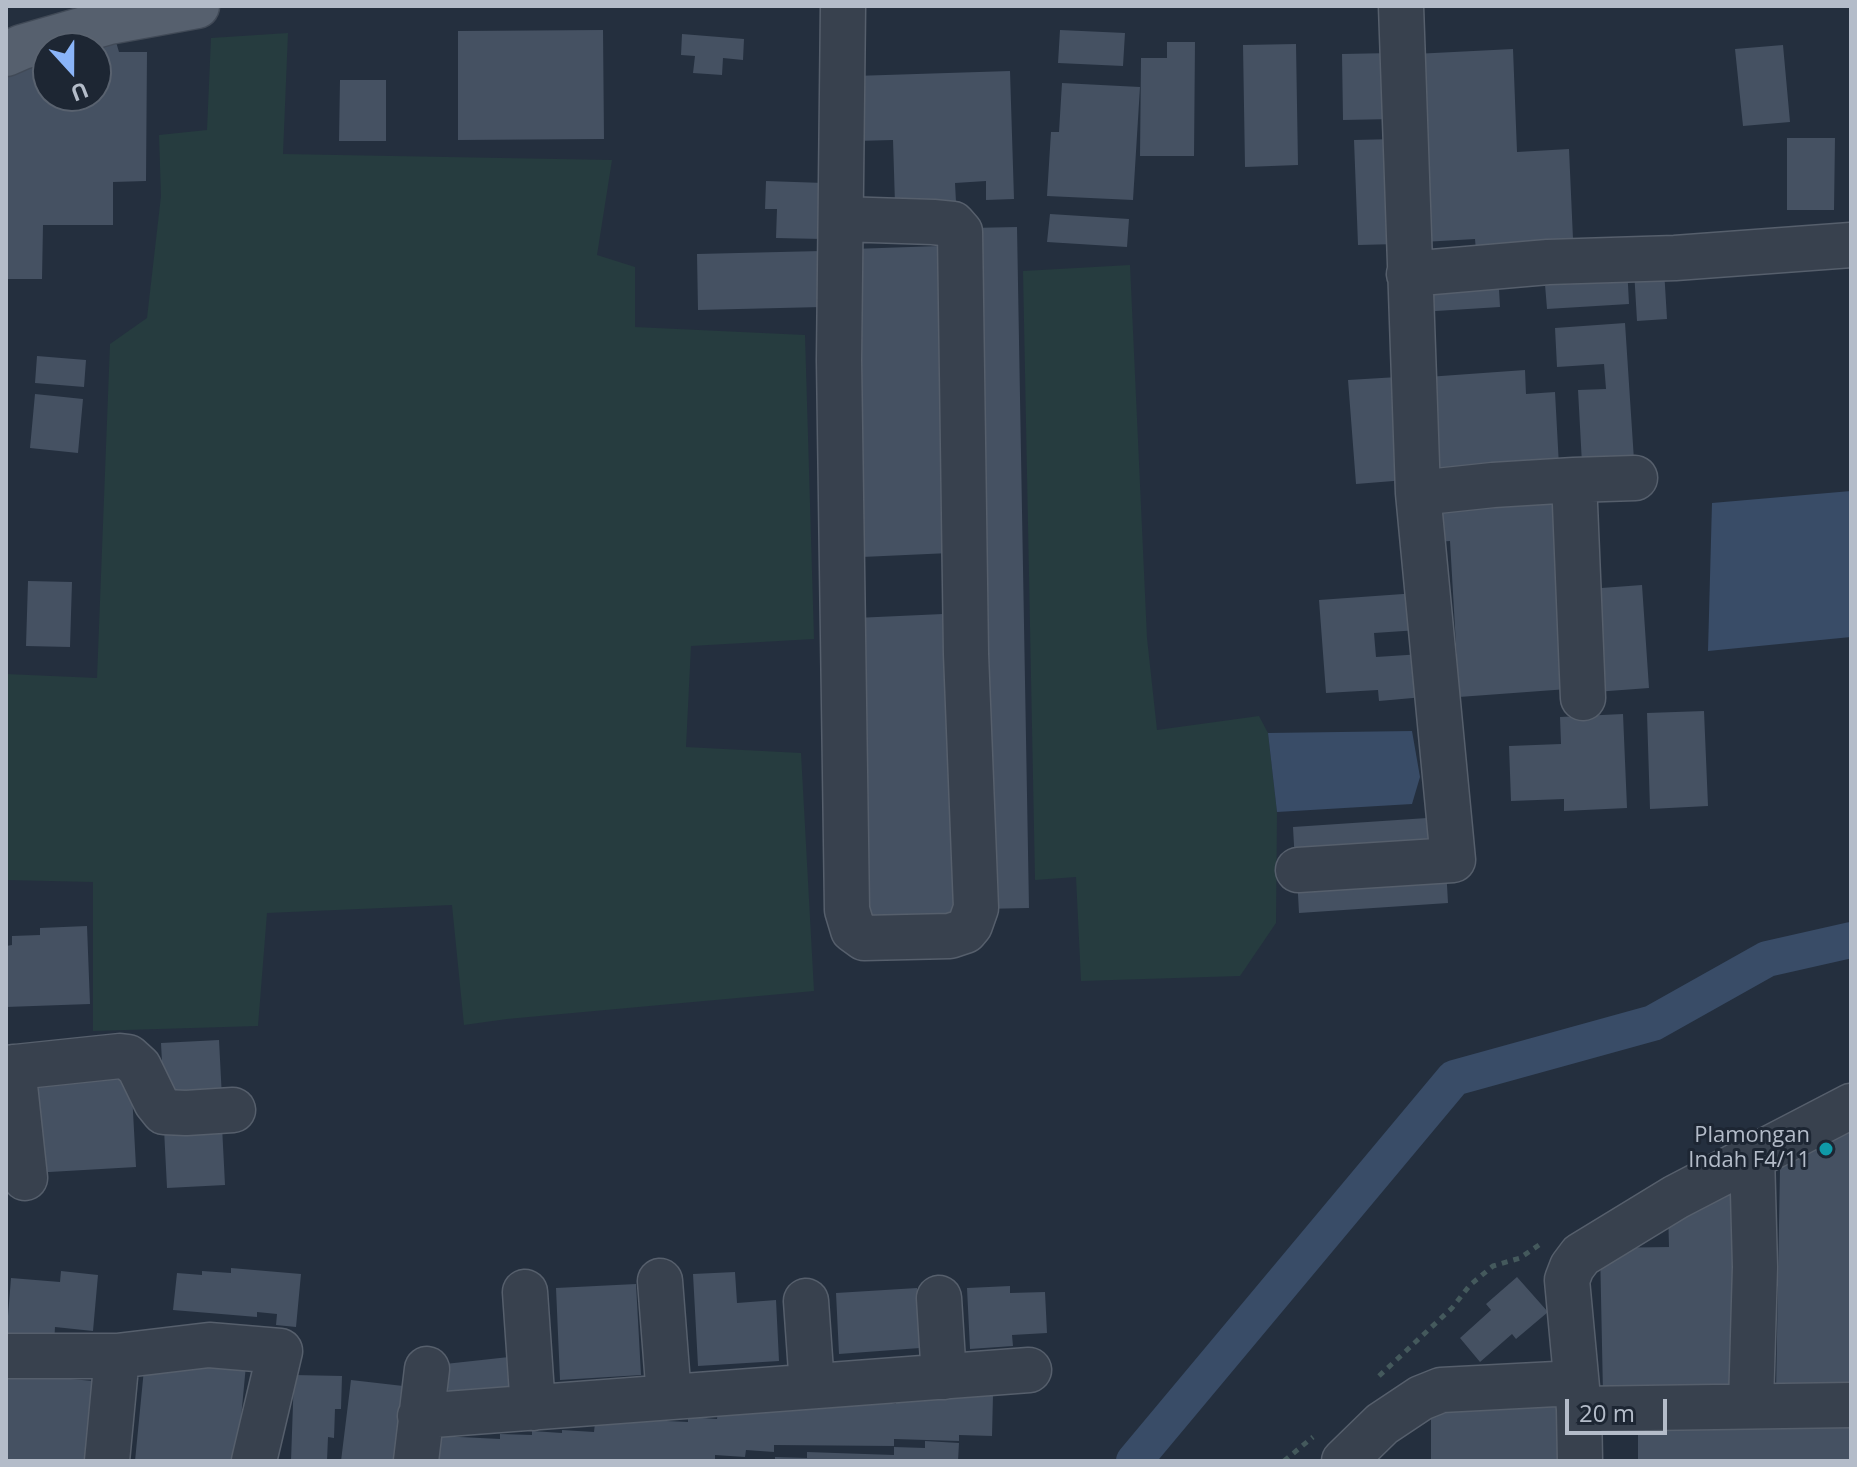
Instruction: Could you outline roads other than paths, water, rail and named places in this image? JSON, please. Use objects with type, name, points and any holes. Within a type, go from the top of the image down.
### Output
[{"type":"main road","points":[[6,54],[109,22],[197,6]]},
{"type":"street","points":[[841,219],[953,224],[960,232],[966,654],[976,908],[965,931],[950,936],[864,938],[853,930],[847,910],[840,564],[841,219],[843,6]]},
{"type":"street","points":[[1298,870],[1453,860],[1418,493],[1401,6]]},
{"type":"street","points":[[1409,274],[1548,262],[1675,258],[1851,245]]},
{"type":"street","points":[[1418,493],[1493,485],[1635,478]]},
{"type":"street","points":[[1574,480],[1583,698]]},
{"type":"street","points":[[25,1178],[10,1067],[128,1057],[139,1067],[164,1112],[233,1110]]},
{"type":"street","points":[[1580,1461],[1567,1280],[1581,1255],[1752,1155],[1851,1106]]},
{"type":"street","points":[[1751,1405],[1755,1267],[1752,1155]]},
{"type":"street","points":[[660,1281],[669,1397]]},
{"type":"street","points":[[525,1292],[533,1408]]},
{"type":"street","points":[[939,1298],[944,1377]]},
{"type":"street","points":[[806,1301],[812,1386]]},
{"type":"street","points":[[6,1356],[117,1356],[209,1345],[280,1351],[254,1461]]},
{"type":"street","points":[[107,1461],[117,1356]]},
{"type":"street","points":[[416,1461],[427,1369]]},
{"type":"street","points":[[420,1416],[1029,1370]]},
{"type":"street","points":[[1344,1461],[1382,1424],[1421,1398],[1441,1390],[1751,1405],[1851,1405]]},
{"type":"water","points":[[1851,491],[1851,637],[1708,651],[1712,503]]},
{"type":"water","points":[[1412,731],[1420,777],[1412,804],[1277,812],[1268,733]]},
{"type":"waterway","points":[[1134,1461],[1454,1078],[1653,1023],[1767,959],[1851,940]]},
{"type":"place","name":"Plamongan Indah F4/11","points":[[1826,1149]]}]
